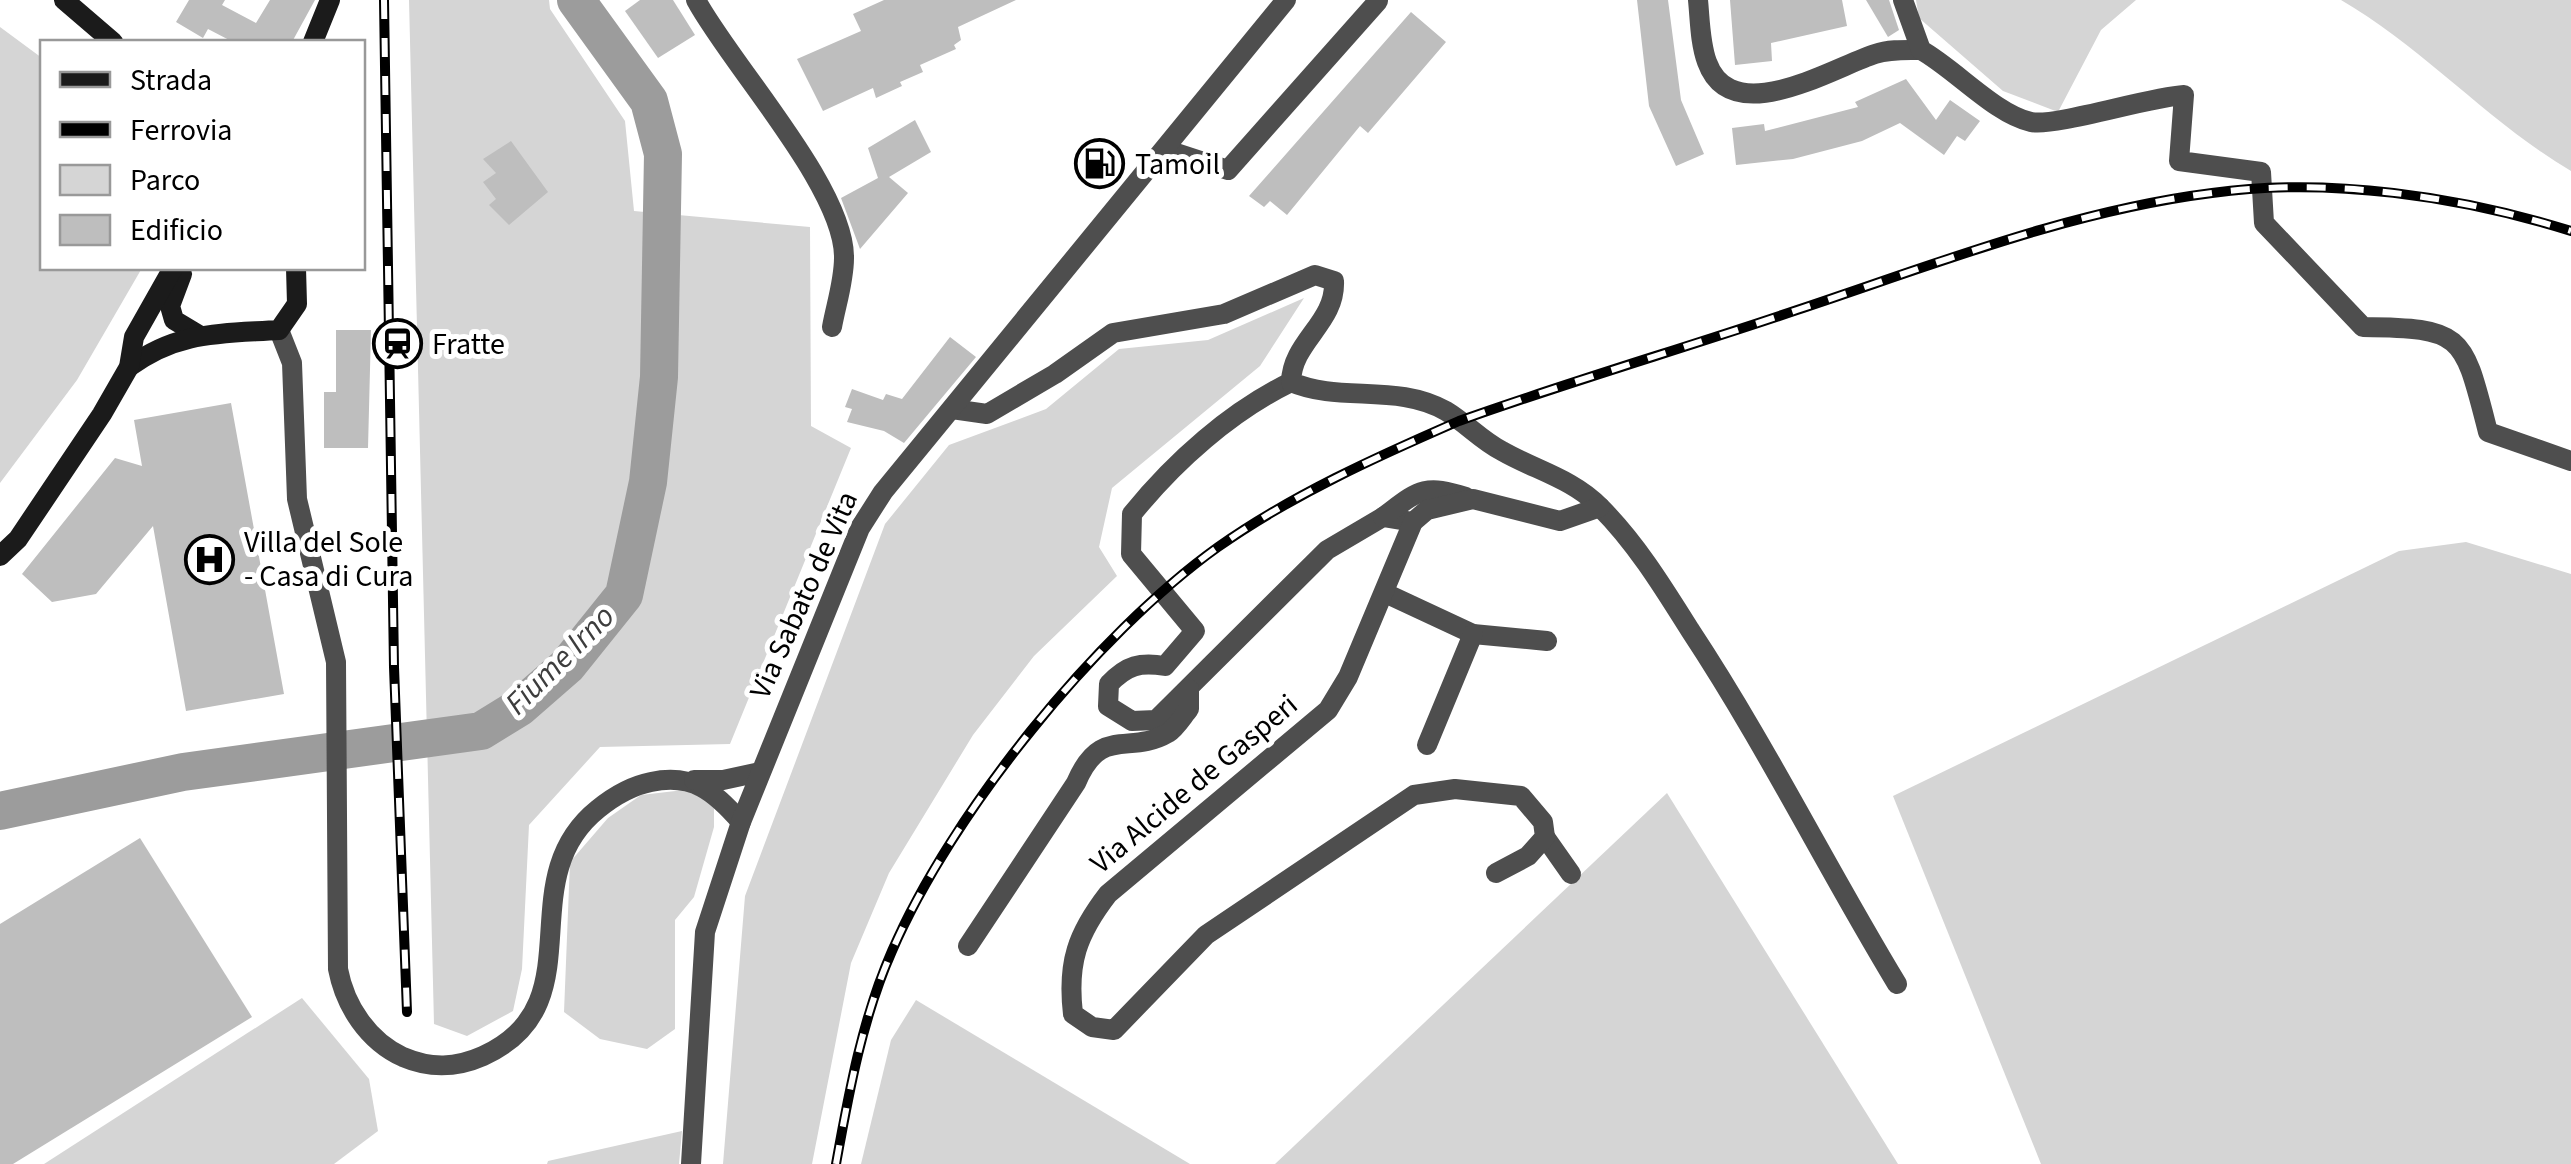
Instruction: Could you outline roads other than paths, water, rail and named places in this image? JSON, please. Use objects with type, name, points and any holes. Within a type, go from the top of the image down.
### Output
[{"type":"main road","points":[[64,0],[112,40]]},
{"type":"main road","points":[[314,40],[333,4]]},
{"type":"main road","points":[[0,556],[18,538],[32,512],[83,443],[128,367],[134,337],[172,270]]},
{"type":"main road","points":[[185,270],[170,306],[174,320],[199,335]]},
{"type":"main road","points":[[128,367],[154,348],[199,335],[279,330],[297,304],[296,270]]},
{"type":"main road","points":[[0,537],[32,512]]},
{"type":"street","points":[[696,0],[718,42],[793,140],[841,238],[844,264],[832,326]]},
{"type":"street","name":"Via Sabato de Vita","points":[[692,1164],[705,932],[760,772],[860,528],[882,492],[1167,150],[1286,0]]},
{"type":"street","points":[[1698,0],[1707,63],[1716,77],[1748,93],[1770,93],[1829,76],[1874,54],[1921,50],[1954,69],[2002,109],[2034,123],[2184,96],[2180,161],[2261,172],[2264,223],[2363,327],[2436,330],[2461,350],[2471,367],[2488,432],[2571,461]]},
{"type":"street","points":[[1904,0],[1921,50]]},
{"type":"street","points":[[1167,150],[1228,170],[1378,1]]},
{"type":"street","points":[[952,409],[987,414],[1112,333],[1224,314],[1315,275],[1334,281],[1335,302],[1292,367],[1292,382]]},
{"type":"street","points":[[279,330],[292,363],[297,499],[336,662],[335,940],[342,991],[363,1025],[393,1052],[432,1066],[469,1062],[509,1042],[537,1009],[545,987],[553,877],[570,840],[592,814],[632,787],[723,780],[760,772]]},
{"type":"street","points":[[1600,507],[1560,521],[1435,487],[1420,490],[1326,550],[1156,720],[1132,721],[1108,706],[1109,684],[1125,668],[1144,663],[1165,666],[1195,632],[1131,554],[1132,514],[1204,441],[1254,400],[1292,382],[1312,391],[1410,396],[1446,410],[1498,450],[1577,486],[1600,507],[1646,562],[1758,736],[1802,822],[1840,880],[1897,984]]},
{"type":"street","points":[[1383,517],[1413,522],[1446,502],[1472,500]]},
{"type":"street","name":"Via Alcide de Gasperi","points":[[1413,522],[1385,593],[1328,710],[1108,894],[1080,929],[1070,984],[1073,1014],[1092,1027],[1114,1030],[1206,935],[1414,795],[1455,789],[1520,796],[1543,822],[1546,838]]},
{"type":"street","points":[[1385,593],[1473,634],[1547,642]]},
{"type":"street","points":[[1427,745],[1473,634]]},
{"type":"street","points":[[968,946],[1076,784],[1082,766],[1106,747],[1169,732],[1189,709],[1189,688]]},
{"type":"street","points":[[692,780],[720,797],[741,822]]},
{"type":"street","points":[[1496,873],[1528,856],[1546,838],[1571,874]]},
{"type":"waterway","name":"Fiume Irno","points":[[0,811],[183,772],[481,731],[520,707],[567,666],[624,595],[648,482],[659,377],[663,154],[649,101],[576,0]]},
{"type":"railway","points":[[384,0],[394,667],[407,1012]]},
{"type":"railway","points":[[836,1164],[858,1056],[872,1003],[892,951],[918,898],[989,786],[1077,677],[1171,584],[1246,528],[1305,494],[1459,421],[1501,406],[2002,241],[2159,201],[2256,189],[2347,189],[2439,199],[2571,231]]},
{"type":"place","name":"Tamoil","points":[[1100,164]]},
{"type":"place","name":"Fratte","points":[[397,344]]},
{"type":"place","name":"Villa del Sole - Casa di Cura","points":[[209,559]]}]
